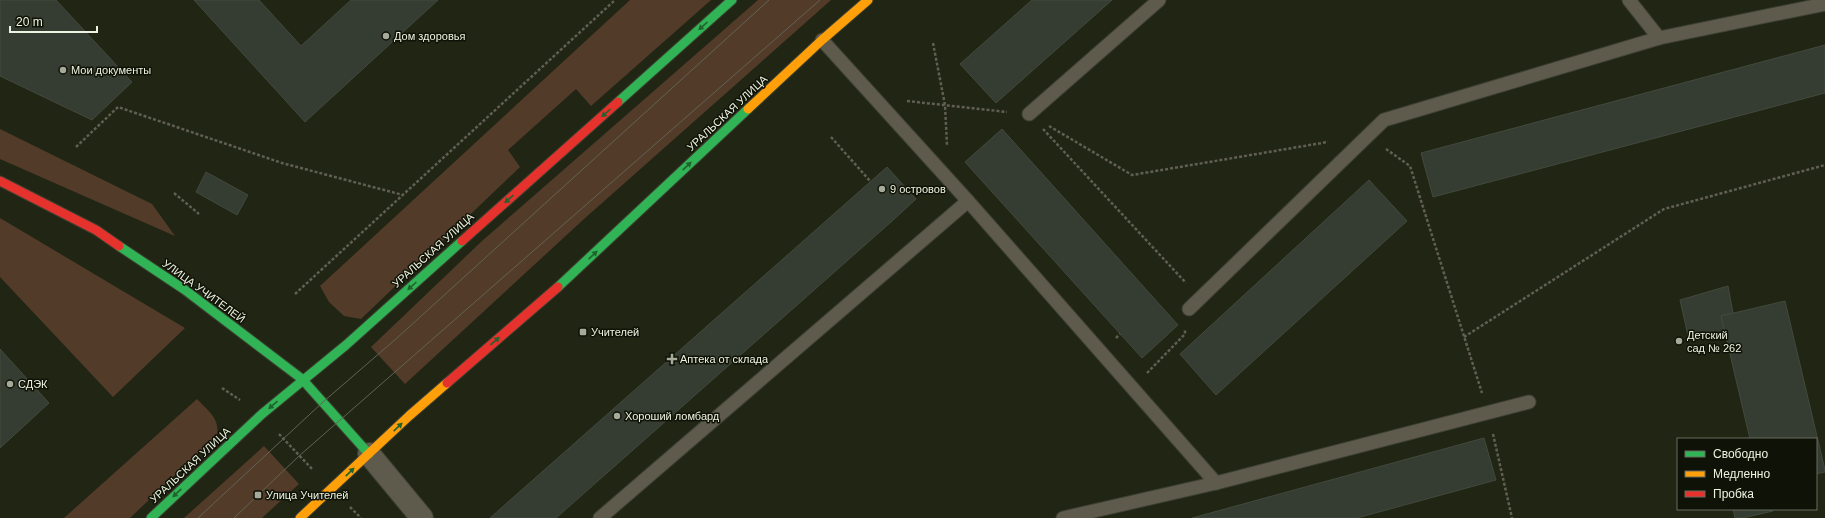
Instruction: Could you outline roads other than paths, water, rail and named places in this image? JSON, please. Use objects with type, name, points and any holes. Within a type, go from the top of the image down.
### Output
[{"type":"main road","name":"УРАЛЬСКАЯ УЛИЦА","points":[[151,518],[262,414],[302,379],[346,345],[732,0]]},
{"type":"main road","name":"УРАЛЬСКАЯ УЛИЦА","points":[[300,518],[409,416],[557,288],[822,40],[868,0]]},
{"type":"main road","name":"УЛИЦА УЧИТЕЛЕЙ","points":[[0,181],[96,230],[185,290],[302,379],[369,454]]},
{"type":"street","points":[[369,454],[422,518]]},
{"type":"lane","points":[[1029,114],[1158,0]]},
{"type":"lane","points":[[1629,0],[1659,38]]},
{"type":"lane","points":[[1189,309],[1384,120],[1659,38],[1825,4]]},
{"type":"lane","points":[[822,40],[968,201],[1216,482]]},
{"type":"lane","points":[[600,518],[968,201]]},
{"type":"lane","points":[[1063,518],[1216,482],[1529,402]]},
{"type":"tram line","points":[[198,518],[323,402],[397,338],[769,0]]},
{"type":"tram line","points":[[234,518],[299,456],[820,0]]},
{"type":"place","name":"Дом здоровья","points":[[386,36]]},
{"type":"place","name":"Мои документы","points":[[63,70]]},
{"type":"place","name":"9 островов","points":[[882,189]]},
{"type":"place","name":"Учителей","points":[[583,332]]},
{"type":"place","name":"Детский сад № 262","points":[[1679,341]]},
{"type":"place","name":"Аптека от склада","points":[[672,359]]},
{"type":"place","name":"СДЭК","points":[[10,384]]},
{"type":"place","name":"Хороший ломбард","points":[[617,416]]},
{"type":"place","name":"Улица Учителей","points":[[258,495]]}]
